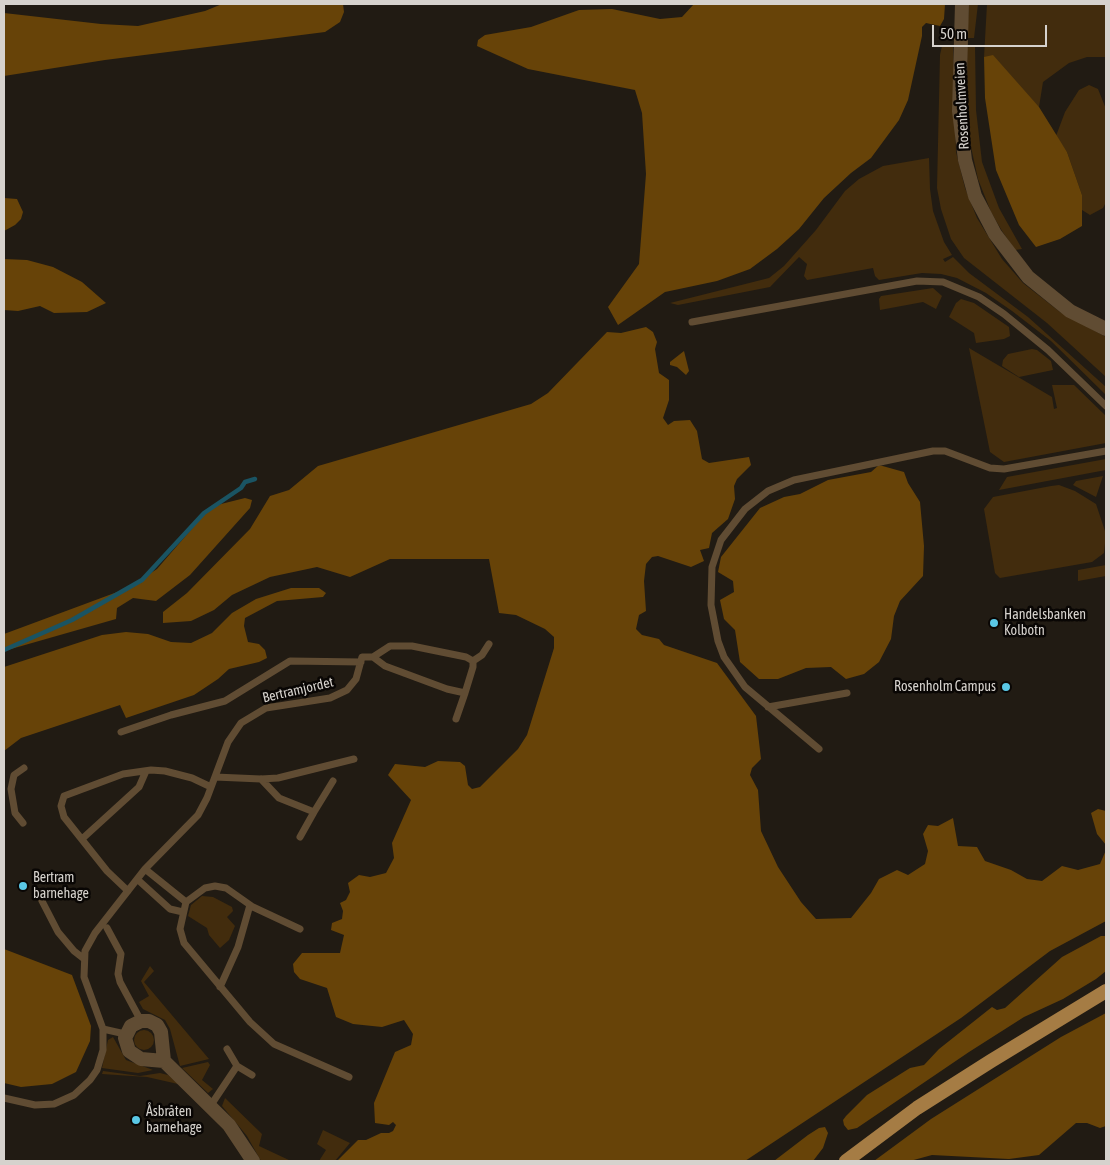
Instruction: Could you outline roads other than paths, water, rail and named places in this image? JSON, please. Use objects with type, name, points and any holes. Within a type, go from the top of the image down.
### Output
[{"type":"main road","points":[[846,1161],[917,1108],[1106,991]]},
{"type":"street","name":"Rosenholmveien","points":[[962,4],[959,69],[960,120],[965,160],[975,196],[994,234],[1028,277],[1070,311],[1106,329]]},
{"type":"street","points":[[164,1061],[161,1032],[157,1025],[149,1021],[141,1021],[131,1026],[125,1034],[126,1045],[129,1051],[134,1056],[164,1061],[211,1105],[243,1143],[253,1161]]},
{"type":"lane","points":[[692,322],[918,281],[943,282],[979,297],[1004,314],[1048,350],[1106,406]]},
{"type":"lane","points":[[819,749],[745,687],[724,657],[718,641],[711,605],[711,577],[720,540],[733,522],[755,500],[782,484],[809,475],[933,451],[945,451],[990,468],[1004,469],[1106,451]]},
{"type":"lane","points":[[473,661],[482,655],[489,644]]},
{"type":"lane","points":[[373,657],[385,649],[396,645],[456,654],[473,661]]},
{"type":"lane","points":[[122,732],[171,715],[225,701],[290,661],[360,662],[362,657],[373,657],[392,668],[447,689],[465,693]]},
{"type":"lane","points":[[456,719],[473,667],[473,661]]},
{"type":"lane","name":"Bertramjordet","points":[[83,958],[94,933],[136,879],[198,815],[232,735],[246,720],[266,708],[340,694],[350,687],[356,679],[360,662]]},
{"type":"lane","points":[[768,707],[847,693]]},
{"type":"lane","points":[[215,777],[261,779],[320,769],[354,759]]},
{"type":"lane","points":[[23,824],[15,813],[11,789],[14,776],[24,768]]},
{"type":"lane","points":[[82,839],[139,787],[146,771]]},
{"type":"lane","points":[[128,891],[117,882],[64,817],[60,806],[64,796],[122,774],[146,771],[165,771],[192,778],[211,787]]},
{"type":"lane","points":[[261,779],[279,798],[314,812]]},
{"type":"lane","points":[[300,837],[334,781]]},
{"type":"lane","points":[[145,869],[186,902]]},
{"type":"lane","points":[[136,879],[170,910],[183,912]]},
{"type":"lane","points":[[300,929],[250,905],[226,888],[215,886],[205,888],[186,902],[180,936],[250,1022],[274,1044],[349,1077]]},
{"type":"lane","points":[[4,1098],[45,1106],[63,1101],[74,1095],[97,1070],[103,1050],[103,1029],[84,977],[83,958],[74,951],[58,932],[42,901]]},
{"type":"lane","points":[[220,987],[238,947],[250,905]]},
{"type":"lane","points":[[107,928],[121,954],[118,974],[120,982],[141,1021]]},
{"type":"lane","points":[[103,1029],[125,1034]]},
{"type":"lane","points":[[227,1049],[237,1066],[252,1075]]},
{"type":"lane","points":[[211,1105],[237,1066]]},
{"type":"waterway","points":[[4,650],[72,620],[142,580],[204,513],[241,488],[245,482],[255,479]]},
{"type":"place","name":"Handelsbanken Kolbotn","points":[[994,623]]},
{"type":"place","name":"Rosenholm Campus","points":[[1006,687]]},
{"type":"place","name":"Bertram barnehage","points":[[23,886]]},
{"type":"place","name":"Åsbråten barnehage","points":[[136,1120]]}]
